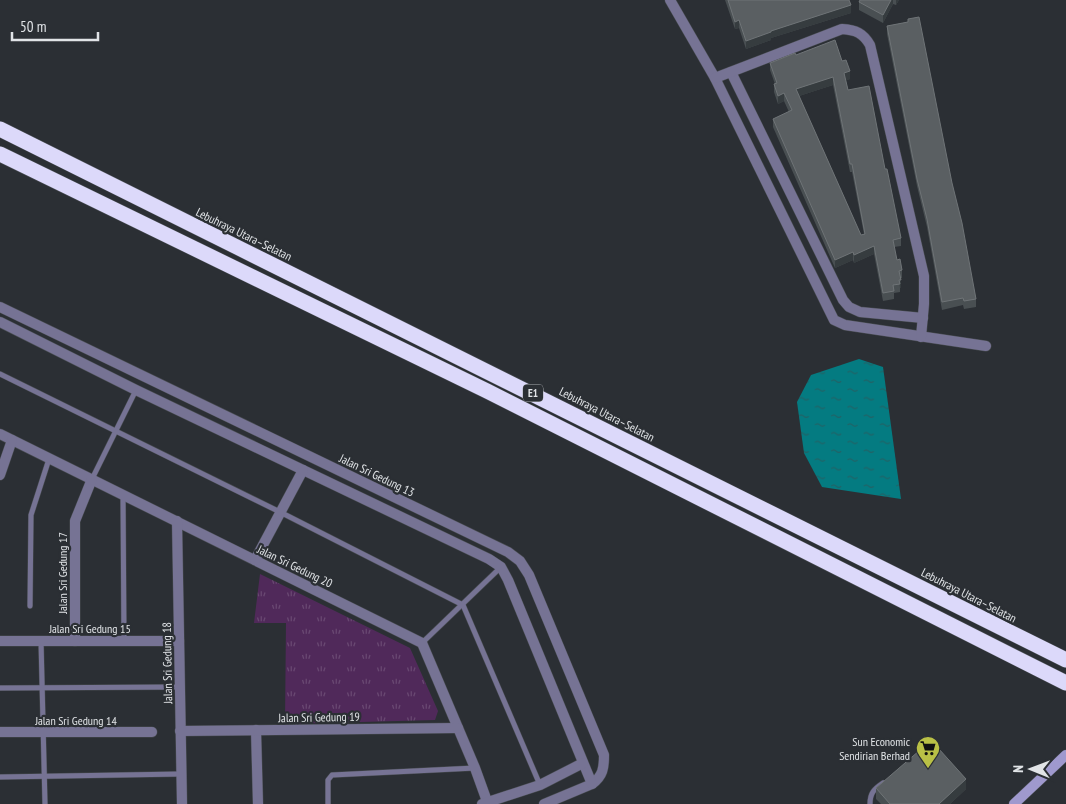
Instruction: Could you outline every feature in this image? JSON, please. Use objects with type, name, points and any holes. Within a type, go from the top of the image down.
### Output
[{"type":"highway","name":"Lebuhraya Utara–Selatan","points":[[0,129],[1066,660]]},
{"type":"highway","name":"E1","points":[[0,154],[487,391],[1066,683]]},
{"type":"main road","points":[[1014,804],[1066,755]]},
{"type":"street","points":[[670,0],[715,78],[831,316],[844,325],[986,346]]},
{"type":"street","points":[[715,78],[842,28],[860,32],[865,38],[870,46],[924,276],[921,337]]},
{"type":"street","points":[[731,72],[843,300],[849,307],[860,312],[923,318]]},
{"type":"street","name":"Jalan Sri Gedung 13","points":[[0,307],[508,552],[520,561],[529,575],[604,756],[603,773],[592,784]]},
{"type":"street","points":[[0,322],[136,390],[489,559],[501,567],[592,784],[544,804]]},
{"type":"street","name":"Jalan Sri Gedung 20","points":[[0,434],[422,642]]},
{"type":"street","points":[[0,475],[12,440]]},
{"type":"street","points":[[255,560],[303,470]]},
{"type":"street","name":"Jalan Sri Gedung 17","points":[[75,641],[75,521],[92,479]]},
{"type":"street","name":"Jalan Sri Gedung 18","points":[[177,522],[182,804]]},
{"type":"street","name":"Jalan Sri Gedung 15","points":[[0,641],[179,641]]},
{"type":"street","points":[[422,642],[475,768],[486,804],[540,785],[583,762]]},
{"type":"street","name":"Jalan Sri Gedung 19","points":[[180,731],[458,728]]},
{"type":"street","points":[[256,730],[258,804]]},
{"type":"street","name":"Jalan Sri Gedung 14","points":[[0,732],[152,732]]},
{"type":"lane","points":[[0,374],[280,512],[463,605],[540,785]]},
{"type":"lane","points":[[92,479],[136,390]]},
{"type":"lane","points":[[30,606],[31,515],[50,458]]},
{"type":"lane","points":[[123,495],[124,641]]},
{"type":"lane","points":[[422,642],[501,567]]},
{"type":"lane","points":[[41,641],[45,804]]},
{"type":"lane","points":[[0,688],[180,687]]},
{"type":"lane","points":[[328,804],[328,780],[332,775],[475,768]]},
{"type":"lane","points":[[0,777],[181,774]]},
{"type":"lane","points":[[870,804],[873,790],[887,780]]},
{"type":"green space","points":[[260,574],[410,648],[438,711],[435,720],[285,724],[286,623],[254,623]]},
{"type":"water","points":[[859,359],[883,367],[901,499],[822,487],[804,453],[797,402],[811,375]]},
{"type":"building","points":[[728,0],[849,0],[851,5],[746,41],[739,20],[735,22]]},
{"type":"building","points":[[860,0],[891,0],[883,15],[859,2]]},
{"type":"building","points":[[919,17],[976,299],[964,301],[963,298],[942,302],[927,219],[917,179],[887,26],[908,22],[908,19]]},
{"type":"building","points":[[835,40],[842,61],[846,60],[850,71],[844,73],[848,90],[869,86],[901,238],[893,240],[897,260],[900,259],[902,270],[899,271],[900,284],[893,285],[894,291],[883,293],[874,246],[854,255],[853,252],[835,260],[773,119],[792,110],[784,93],[778,96],[774,84],[777,83],[770,63],[795,53],[796,55]],"holes":[[[833,77],[850,164],[852,164],[865,234],[861,235],[796,89]]]},
{"type":"building","name":"Sun Economic Sendirian Berhad","points":[[930,739],[966,779],[939,804],[890,804],[876,788],[927,744]]},
{"type":"place","name":"Sun Economic Sendirian Berhad","points":[[928,769]]}]
